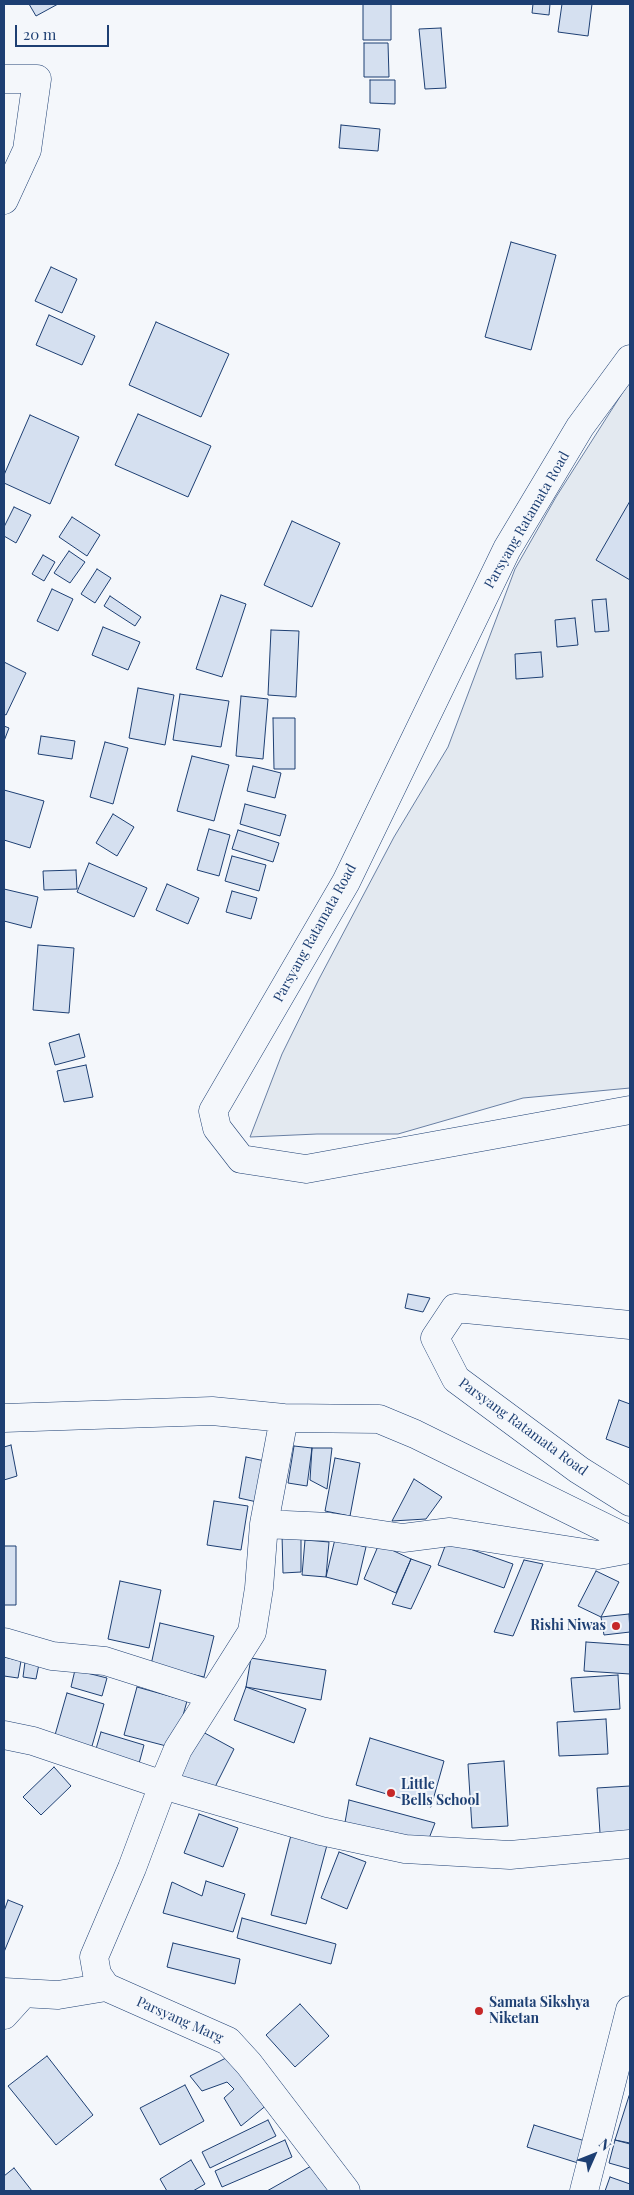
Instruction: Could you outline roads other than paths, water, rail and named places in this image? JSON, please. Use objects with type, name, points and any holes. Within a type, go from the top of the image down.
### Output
[{"type":"street","points":[[4,79],[37,79],[27,150],[4,200]]},
{"type":"street","name":"Parsyang Ratamata Road","points":[[630,358],[580,427],[507,549],[346,882],[213,1111],[217,1128],[241,1159],[306,1169],[630,1110]]},
{"type":"street","name":"Parsyang Ratamata Road","points":[[630,1326],[456,1308],[434,1338],[456,1379],[579,1470],[630,1502]]},
{"type":"street","points":[[4,1418],[212,1411],[284,1418],[379,1419],[415,1434],[630,1540]]},
{"type":"street","points":[[4,2015],[13,1993],[58,1995],[106,1987],[97,1974],[94,1957],[132,1868],[178,1749],[252,1632],[259,1588],[264,1524],[284,1418]]},
{"type":"street","points":[[264,1524],[330,1527],[403,1538],[450,1532],[598,1555],[630,1549]]},
{"type":"street","points":[[4,1642],[52,1656],[105,1661],[212,1695]]},
{"type":"street","points":[[4,1735],[33,1741],[163,1786],[321,1831],[405,1849],[510,1855],[630,1844]]},
{"type":"street","name":"Parsyang Marg","points":[[106,1987],[228,2041],[346,2191]]},
{"type":"street","points":[[584,2191],[630,2010]]},
{"type":"place","name":"Rishi Niwas","points":[[616,1626]]},
{"type":"place","name":"Little Bells School","points":[[391,1793]]},
{"type":"place","name":"Samata Sikshya Niketan","points":[[479,2011]]}]
